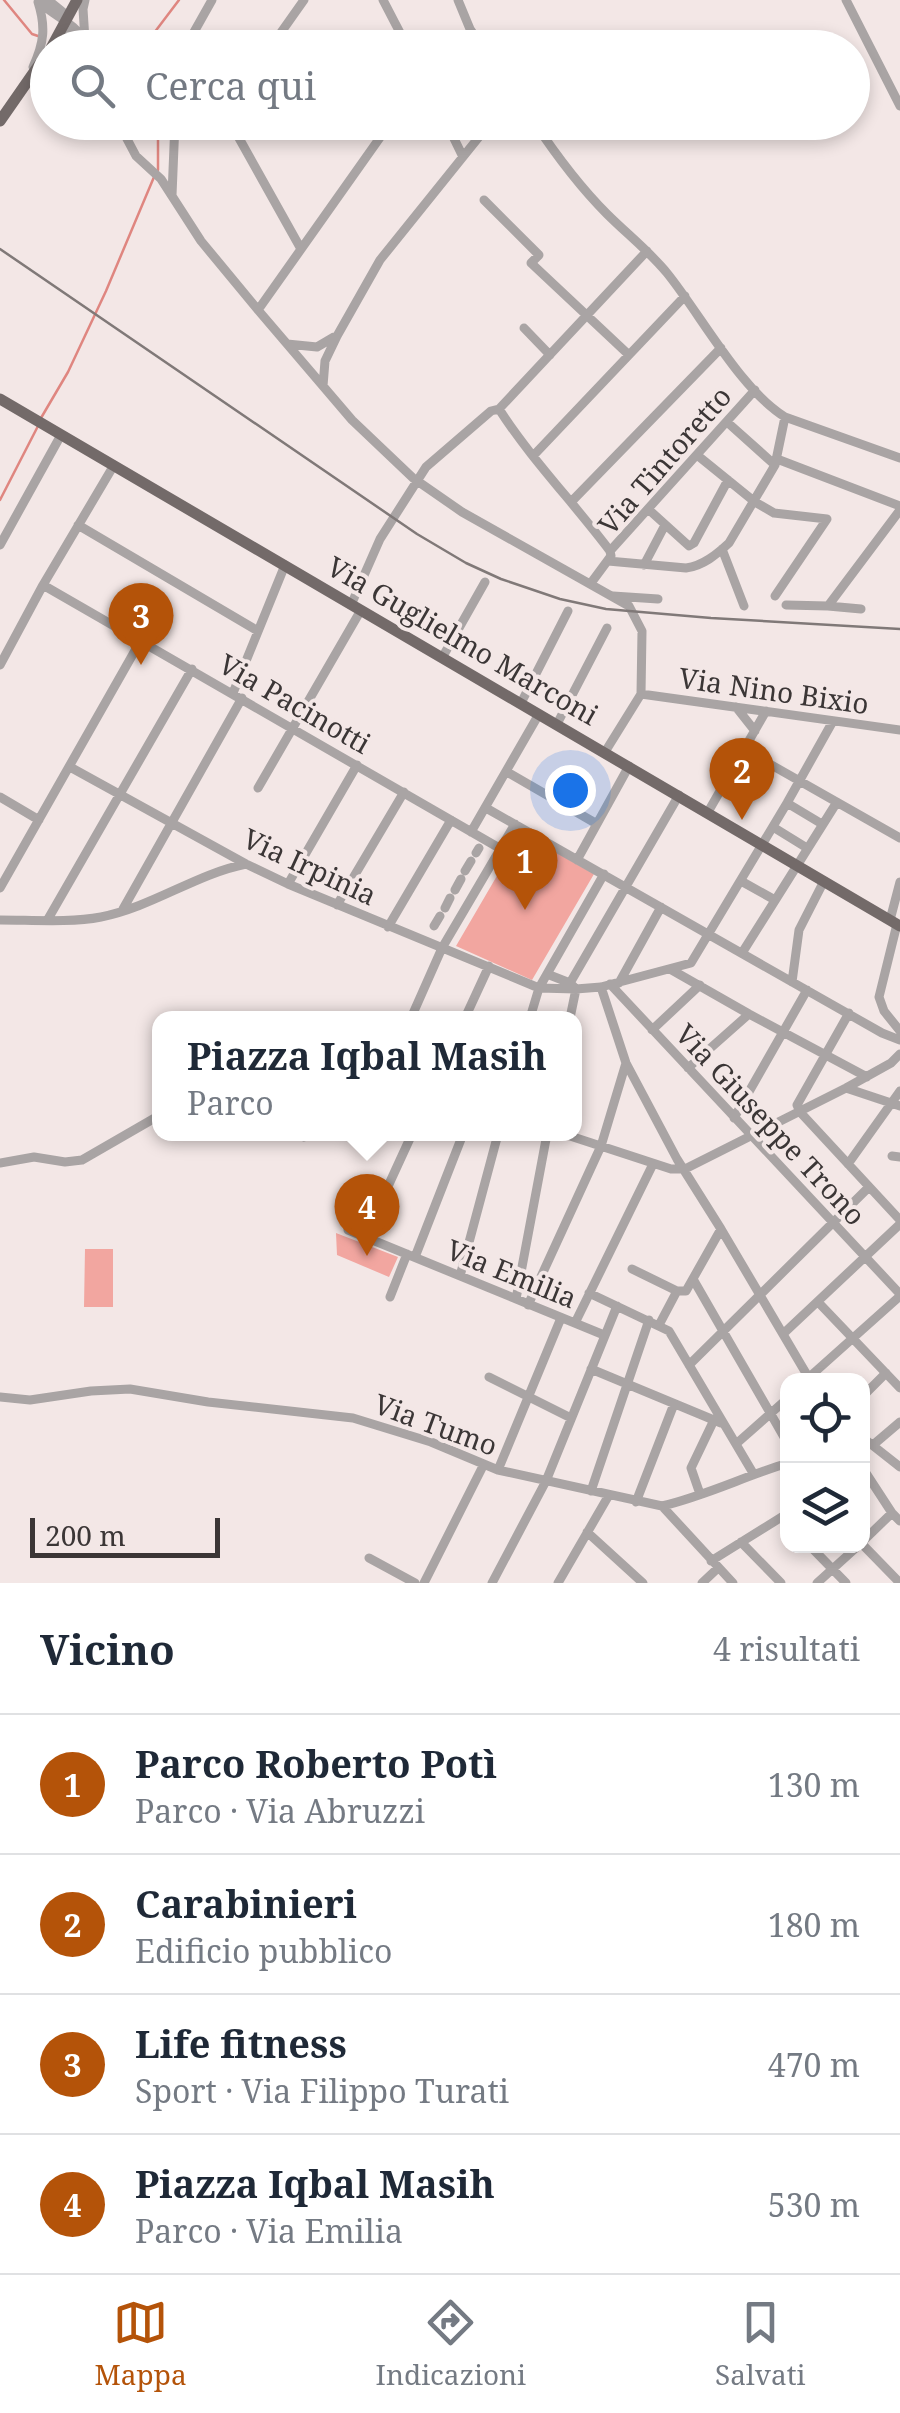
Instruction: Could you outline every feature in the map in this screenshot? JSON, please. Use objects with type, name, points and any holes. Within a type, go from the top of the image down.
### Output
[{"type":"main road","points":[[61,30],[76,0]]},
{"type":"main road","points":[[0,121],[30,79]]},
{"type":"main road","name":"Via Guglielmo Marconi","points":[[0,398],[896,923]]},
{"type":"street","points":[[84,30],[85,0]]},
{"type":"street","points":[[196,30],[212,0]]},
{"type":"street","points":[[283,30],[304,0]]},
{"type":"street","points":[[383,0],[399,30]]},
{"type":"street","points":[[458,0],[471,30]]},
{"type":"street","points":[[846,0],[861,30]]},
{"type":"street","points":[[45,30],[41,1],[61,8],[68,30]]},
{"type":"street","points":[[870,47],[900,106]]},
{"type":"street","points":[[24,88],[30,75]]},
{"type":"street","points":[[24,88],[30,82]]},
{"type":"street","points":[[128,140],[136,156],[161,179],[201,242],[286,344],[352,420],[413,478],[462,512],[629,606],[642,631],[641,694],[605,752]]},
{"type":"street","points":[[172,196],[174,140]]},
{"type":"street","points":[[240,140],[301,249]]},
{"type":"street","points":[[258,310],[378,140]]},
{"type":"street","points":[[454,140],[463,158]]},
{"type":"street","points":[[323,386],[325,361],[380,260],[477,140]]},
{"type":"street","points":[[547,140],[580,184],[685,296],[755,390],[776,410],[900,458]]},
{"type":"street","points":[[484,200],[539,256],[531,263],[629,355]]},
{"type":"street","points":[[258,788],[356,608],[367,566],[388,525],[418,480],[435,458],[491,411],[499,409],[647,252]]},
{"type":"street","points":[[534,456],[685,296]]},
{"type":"street","points":[[524,328],[550,355]]},
{"type":"street","points":[[286,344],[316,346],[337,336]]},
{"type":"street","points":[[572,501],[722,348]]},
{"type":"street","name":"Via Tintoretto","points":[[591,583],[648,509],[755,390]]},
{"type":"street","points":[[499,409],[518,439],[572,501],[609,556],[644,565],[698,566],[729,543],[776,462],[785,416]]},
{"type":"street","points":[[726,422],[776,462],[900,508],[828,606]]},
{"type":"street","points":[[0,545],[62,435]]},
{"type":"street","points":[[697,455],[755,502],[774,512],[827,519],[775,596]]},
{"type":"street","points":[[0,665],[114,465]]},
{"type":"street","points":[[648,509],[689,546],[728,480]]},
{"type":"street","points":[[78,525],[258,631]]},
{"type":"street","points":[[644,565],[665,525]]},
{"type":"street","points":[[722,549],[744,606]]},
{"type":"street","points":[[122,911],[238,696],[258,631],[285,565]]},
{"type":"street","points":[[442,658],[486,582]]},
{"type":"street","name":"Via Pacinotti","points":[[43,585],[501,848]]},
{"type":"street","points":[[610,596],[658,599]]},
{"type":"street","points":[[786,605],[860,609]]},
{"type":"street","points":[[521,704],[568,612]]},
{"type":"street","points":[[558,724],[607,628]]},
{"type":"street","points":[[0,888],[141,640]]},
{"type":"street","points":[[48,919],[192,670]]},
{"type":"street","name":"Via Nino Bixio","points":[[641,694],[900,730]]},
{"type":"street","points":[[736,707],[755,732]]},
{"type":"street","points":[[708,812],[766,711]]},
{"type":"street","points":[[471,832],[539,714]]},
{"type":"street","points":[[539,988],[610,984],[691,963],[833,721]]},
{"type":"street","points":[[745,750],[900,838]]},
{"type":"street","points":[[288,884],[357,765]]},
{"type":"street","points":[[577,860],[629,766]]},
{"type":"street","name":"Via Irpinia","points":[[70,767],[288,884],[388,927],[430,934],[442,948],[539,988]]},
{"type":"street","points":[[506,772],[597,824]]},
{"type":"street","points":[[337,905],[404,792]]},
{"type":"street","points":[[571,1011],[573,986],[678,795]]},
{"type":"street","points":[[0,798],[39,820]]},
{"type":"street","points":[[742,953],[836,802]]},
{"type":"street","points":[[787,803],[822,824]]},
{"type":"street","points":[[486,808],[900,1040]]},
{"type":"street","points":[[388,927],[451,820]]},
{"type":"street","points":[[414,1011],[442,948],[515,824]]},
{"type":"street","points":[[772,827],[807,848]]},
{"type":"street","points":[[430,934],[476,854]]},
{"type":"street","points":[[0,859],[12,866]]},
{"type":"street","points":[[0,920],[100,917],[225,868],[246,864]]},
{"type":"street","points":[[532,1011],[546,974],[604,874]]},
{"type":"street","points":[[741,880],[775,900]]},
{"type":"street","points":[[792,982],[798,930],[824,882]]},
{"type":"street","points":[[900,882],[896,923],[879,997],[900,1032]]},
{"type":"street","points":[[661,907],[610,984],[626,1064],[677,1159],[804,1373]]},
{"type":"street","points":[[467,1011],[489,966]]},
{"type":"street","points":[[670,969],[866,1077]]},
{"type":"street","points":[[546,974],[573,986]]},
{"type":"street","name":"Via Giuseppe Trono","points":[[610,984],[900,1295]]},
{"type":"street","points":[[652,1030],[700,986]]},
{"type":"street","points":[[734,1118],[807,990]]},
{"type":"street","points":[[688,1068],[748,1014]]},
{"type":"street","points":[[783,1334],[900,1222],[797,1105],[848,1014]]},
{"type":"street","points":[[582,1140],[652,1164],[685,1169],[846,1088],[900,1054]]},
{"type":"street","points":[[528,1304],[602,1146],[626,1064]]},
{"type":"street","points":[[846,1088],[896,1104]]},
{"type":"street","points":[[848,1164],[896,1104],[900,1092]]},
{"type":"street","points":[[0,1163],[34,1157],[65,1162],[82,1160],[152,1120]]},
{"type":"street","points":[[369,1238],[367,1232],[409,1141]]},
{"type":"street","points":[[390,1297],[460,1141]]},
{"type":"street","points":[[460,1276],[496,1141]]},
{"type":"street","points":[[516,1299],[546,1141]]},
{"type":"street","points":[[575,1323],[652,1164]]},
{"type":"street","points":[[689,1365],[870,1187]]},
{"type":"street","points":[[632,1269],[677,1291],[686,1291],[721,1229]]},
{"type":"street","name":"Via Emilia","points":[[348,1230],[604,1335]]},
{"type":"street","points":[[693,1279],[780,1431]]},
{"type":"street","points":[[591,1491],[627,1385],[654,1323],[677,1291]]},
{"type":"street","points":[[589,1293],[669,1331],[719,1422],[753,1473]]},
{"type":"street","points":[[815,1373],[900,1295]]},
{"type":"street","points":[[818,1302],[900,1388]]},
{"type":"street","points":[[492,1583],[546,1481],[617,1306]]},
{"type":"street","points":[[498,1470],[561,1318]]},
{"type":"street","points":[[591,1369],[719,1422]]},
{"type":"street","points":[[870,1389],[886,1374]]},
{"type":"street","points":[[488,1377],[571,1418]]},
{"type":"street","name":"Via Tumo","points":[[0,1397],[30,1400],[130,1389],[353,1418],[498,1470],[662,1506],[785,1463]]},
{"type":"street","points":[[636,1502],[674,1404]]},
{"type":"street","points":[[736,1444],[780,1405]]},
{"type":"street","points":[[700,1494],[691,1468],[719,1422]]},
{"type":"street","points":[[873,1445],[900,1422]]},
{"type":"street","points":[[870,1443],[900,1467]]},
{"type":"street","points":[[424,1583],[484,1464]]},
{"type":"street","points":[[870,1479],[896,1517],[870,1537]]},
{"type":"street","points":[[558,1583],[609,1495]]},
{"type":"street","points":[[662,1506],[732,1583]]},
{"type":"street","points":[[702,1583],[741,1542],[780,1520]]},
{"type":"street","points":[[588,1532],[643,1583]]},
{"type":"street","points":[[741,1542],[781,1583]]},
{"type":"street","points":[[817,1553],[846,1583]]},
{"type":"street","points":[[817,1583],[851,1553]]},
{"type":"street","points":[[870,1553],[900,1583]]},
{"type":"street","points":[[369,1558],[414,1583]]},
{"type":"shaded area","points":[[522,833],[594,874],[532,980],[456,946]]},
{"type":"shaded area","points":[[336,1233],[398,1257],[389,1277],[337,1255]]},
{"type":"shaded area","points":[[85,1249],[113,1249],[113,1307],[84,1307]]},
{"type":"waterway","points":[[4,0],[30,32]]},
{"type":"waterway","points":[[156,30],[179,0]]},
{"type":"waterway","points":[[158,140],[158,170]]},
{"type":"waterway","points":[[41,418],[68,372],[106,291],[154,177]]},
{"type":"waterway","points":[[0,500],[38,426]]},
{"type":"railway","points":[[0,249],[417,534],[501,579],[560,599],[606,609],[900,629]]},
{"type":"place","name":"Life fitness","points":[[141,665]]},
{"type":"place","name":"Carabinieri","points":[[742,820]]},
{"type":"place","name":"Parco Roberto Potì","points":[[525,910]]},
{"type":"place","name":"Piazza Iqbal Masih","points":[[367,1256]]}]
